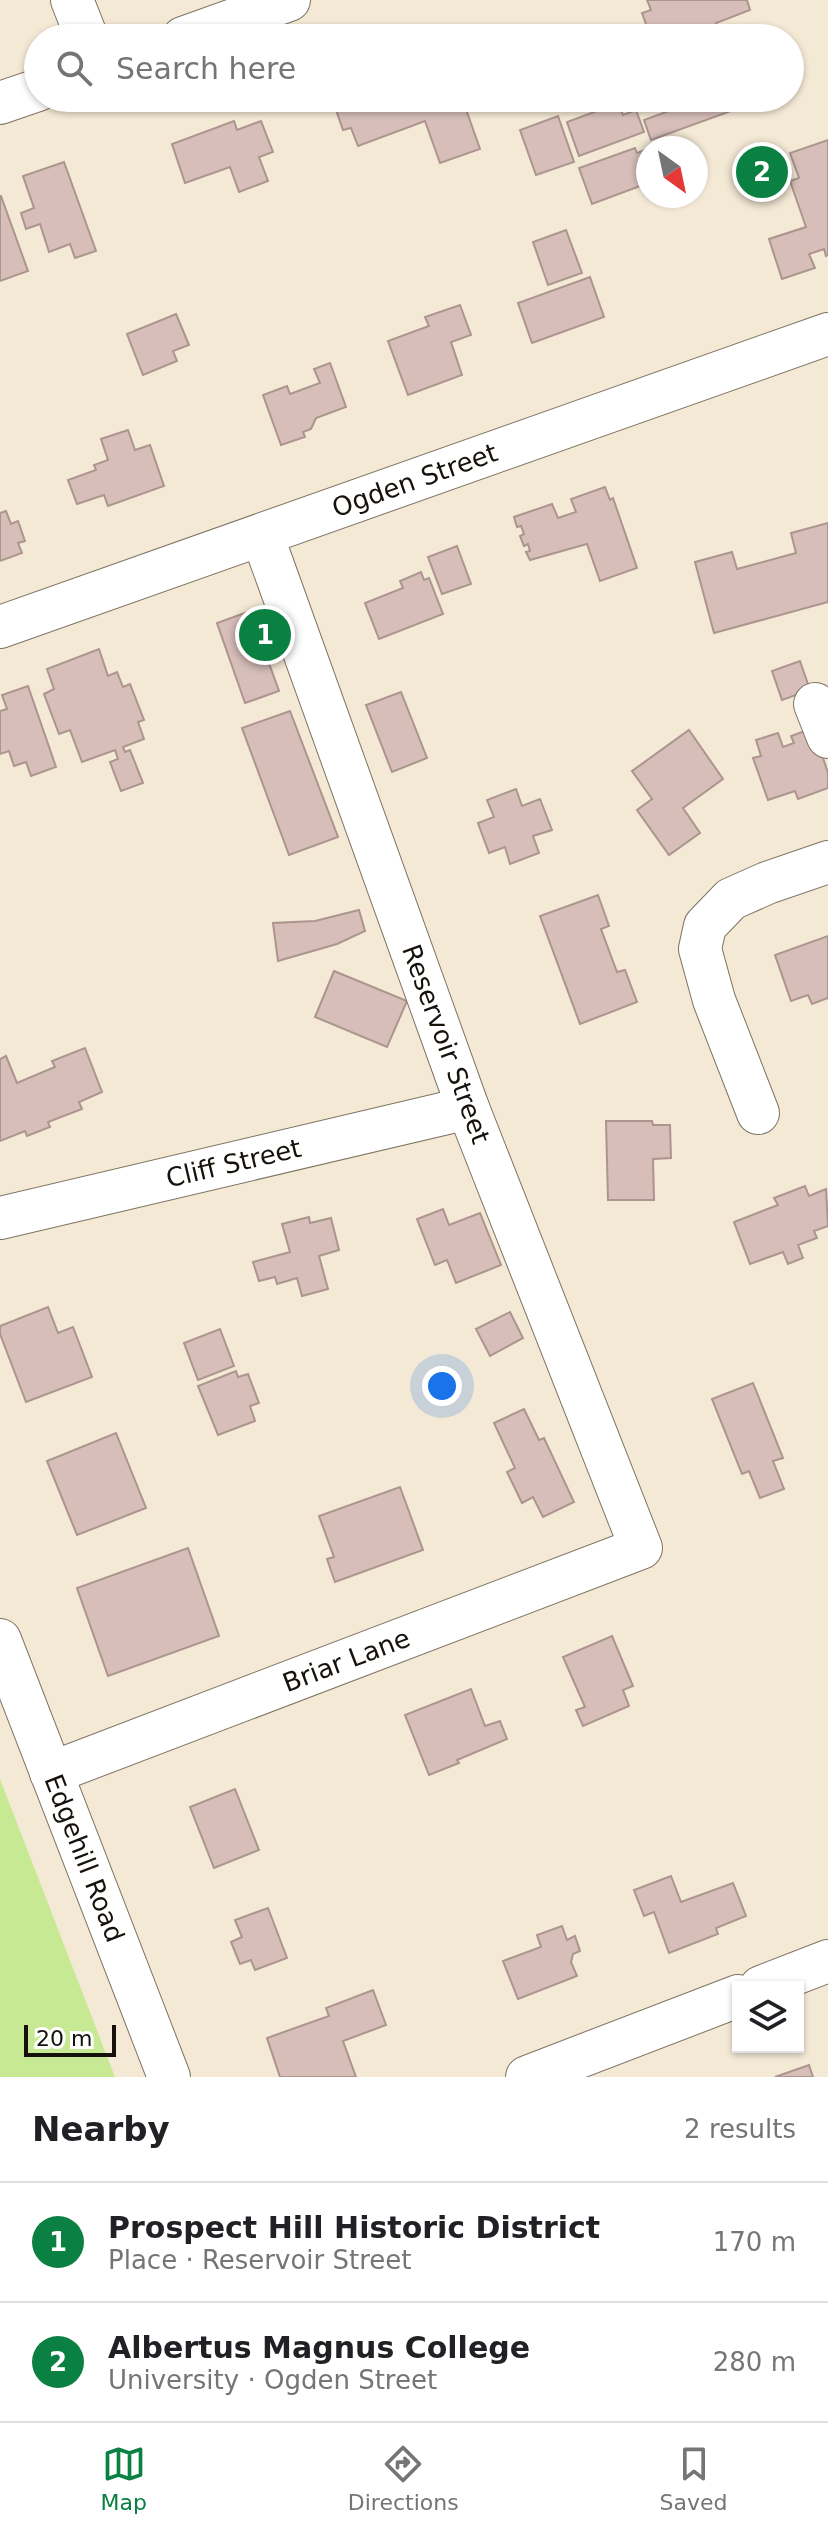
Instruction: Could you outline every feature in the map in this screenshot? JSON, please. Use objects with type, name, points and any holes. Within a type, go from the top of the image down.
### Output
[{"type":"street","points":[[72,0],[81,24]]},
{"type":"street","points":[[222,24],[289,0]]},
{"type":"street","points":[[0,103],[24,95]]},
{"type":"street","name":"Ogden Street","points":[[0,627],[828,334]]},
{"type":"street","name":"Reservoir Street","points":[[262,535],[468,1108],[641,1548]]},
{"type":"street","points":[[758,1113],[714,1000],[700,949],[705,926],[731,899],[828,862]]},
{"type":"street","name":"Cliff Street","points":[[0,1218],[468,1108]]},
{"type":"street","name":"Briar Lane","points":[[51,1773],[641,1548]]},
{"type":"street","name":"Edgehill Road","points":[[0,1640],[169,2077]]},
{"type":"street","points":[[776,1981],[828,1961]]},
{"type":"street","points":[[527,2077],[732,1998]]},
{"type":"green space","points":[[0,1779],[115,2077],[0,2077]]},
{"type":"building","points":[[647,0],[747,0],[750,10],[716,24],[646,24],[642,13],[651,10]]},
{"type":"building","points":[[337,112],[467,112],[480,149],[440,163],[425,121],[358,146],[351,128],[343,130]]},
{"type":"building","points":[[594,112],[622,112],[623,115],[637,112],[644,132],[579,156],[567,122]]},
{"type":"building","points":[[666,112],[728,112],[662,136],[650,136],[644,120]]},
{"type":"building","points":[[558,116],[574,162],[536,175],[520,130]]},
{"type":"building","points":[[234,121],[237,130],[261,121],[273,152],[259,157],[268,181],[239,192],[230,167],[185,183],[172,144]]},
{"type":"building","points":[[828,140],[828,255],[824,249],[809,254],[815,268],[782,279],[769,239],[806,227],[790,181],[799,178],[790,153]]},
{"type":"building","points":[[635,148],[636,188],[592,204],[579,168]]},
{"type":"building","points":[[64,162],[96,251],[75,258],[70,244],[49,252],[40,224],[26,229],[21,213],[34,208],[23,176]]},
{"type":"building","points":[[0,196],[28,271],[0,281]]},
{"type":"building","points":[[566,230],[582,273],[548,285],[533,242]]},
{"type":"building","points":[[590,277],[604,317],[532,343],[518,303]]},
{"type":"building","points":[[460,305],[471,335],[451,342],[462,375],[408,395],[388,341],[429,326],[425,317]]},
{"type":"building","points":[[176,314],[189,345],[173,351],[177,361],[143,375],[127,334]]},
{"type":"building","points":[[330,363],[346,407],[316,418],[311,429],[303,432],[305,437],[281,445],[263,395],[287,386],[290,394],[320,383],[314,369]]},
{"type":"building","points":[[128,430],[135,450],[150,445],[164,486],[108,506],[104,495],[77,504],[68,480],[96,470],[94,465],[108,460],[101,439]]},
{"type":"building","points":[[605,487],[610,500],[613,498],[637,568],[600,581],[587,544],[530,560],[526,552],[530,551],[528,544],[524,546],[520,536],[524,534],[521,526],[517,527],[514,517],[552,504],[558,518],[576,512],[571,499]]},
{"type":"building","points":[[6,511],[11,524],[18,521],[25,541],[18,543],[22,553],[0,561],[0,513]]},
{"type":"building","points":[[828,523],[828,602],[714,633],[695,562],[732,552],[737,569],[796,553],[791,533]]},
{"type":"building","points":[[457,546],[471,584],[442,594],[428,557]]},
{"type":"building","points":[[421,572],[424,580],[429,578],[443,614],[379,639],[365,603],[403,588],[400,581]]},
{"type":"building","points":[[250,611],[279,691],[245,703],[217,623]]},
{"type":"building","points":[[99,649],[108,676],[117,672],[123,687],[130,684],[144,720],[138,722],[144,739],[123,747],[125,752],[130,750],[143,783],[121,791],[110,762],[118,759],[115,750],[82,762],[70,730],[59,734],[44,694],[54,689],[47,669]]},
{"type":"building","points":[[800,661],[810,690],[782,700],[772,671]]},
{"type":"building","points":[[28,686],[56,767],[31,776],[26,762],[14,766],[9,751],[0,754],[0,711],[7,709],[2,695]]},
{"type":"building","points":[[401,692],[427,758],[392,772],[366,705]]},
{"type":"building","points":[[290,711],[338,837],[289,855],[242,728]]},
{"type":"building","points":[[813,728],[828,773],[828,788],[798,799],[795,791],[768,800],[753,758],[761,756],[756,740],[778,733],[783,747],[794,743],[791,736]]},
{"type":"building","points":[[689,730],[723,779],[683,808],[700,833],[669,855],[637,810],[652,799],[632,771]]},
{"type":"building","points":[[516,789],[522,806],[540,799],[552,830],[533,836],[539,853],[510,864],[505,847],[489,853],[478,823],[494,817],[487,800]]},
{"type":"building","points":[[598,895],[609,926],[601,929],[617,972],[625,970],[637,1002],[580,1024],[540,916]]},
{"type":"building","points":[[359,910],[365,931],[337,944],[278,961],[273,923],[315,921]]},
{"type":"building","points":[[828,936],[828,998],[812,1004],[808,995],[791,1001],[775,955]]},
{"type":"building","points":[[334,971],[407,1001],[387,1047],[315,1017]]},
{"type":"building","points":[[85,1048],[102,1092],[79,1102],[82,1109],[48,1122],[50,1127],[27,1136],[25,1131],[0,1141],[0,1059],[6,1056],[17,1083],[55,1067],[52,1061]]},
{"type":"building","points":[[606,1121],[652,1121],[653,1125],[670,1125],[671,1158],[653,1159],[654,1200],[608,1200]]},
{"type":"building","points":[[805,1186],[809,1196],[826,1189],[828,1226],[814,1231],[817,1238],[798,1245],[803,1258],[788,1264],[783,1252],[750,1264],[734,1222],[778,1205],[774,1198]]},
{"type":"building","points":[[443,1209],[449,1225],[480,1213],[501,1265],[456,1283],[447,1260],[435,1265],[417,1219]]},
{"type":"building","points":[[309,1217],[310,1223],[331,1218],[339,1250],[319,1256],[328,1289],[302,1296],[297,1278],[277,1284],[275,1277],[259,1281],[253,1262],[290,1252],[282,1224]]},
{"type":"building","points":[[48,1307],[58,1333],[73,1327],[92,1377],[26,1402],[0,1334],[0,1326]]},
{"type":"building","points":[[510,1312],[523,1338],[490,1356],[476,1329]]},
{"type":"building","points":[[220,1329],[234,1366],[198,1380],[184,1343]]},
{"type":"building","points":[[236,1371],[238,1377],[248,1374],[259,1403],[250,1406],[255,1421],[218,1435],[198,1386]]},
{"type":"building","points":[[753,1383],[783,1458],[773,1461],[784,1489],[760,1498],[749,1471],[742,1474],[712,1399]]},
{"type":"building","points":[[524,1409],[539,1440],[544,1438],[574,1502],[543,1517],[533,1497],[522,1503],[507,1472],[515,1468],[494,1423]]},
{"type":"building","points":[[116,1433],[146,1508],[77,1535],[47,1461]]},
{"type":"building","points":[[400,1487],[423,1550],[335,1582],[327,1559],[334,1557],[319,1516]]},
{"type":"building","points":[[188,1548],[219,1636],[108,1676],[77,1588]]},
{"type":"building","points":[[612,1636],[633,1686],[623,1690],[629,1706],[583,1726],[576,1710],[585,1707],[563,1657]]},
{"type":"building","points":[[471,1689],[485,1726],[500,1721],[507,1739],[429,1775],[405,1715]]},
{"type":"building","points":[[235,1789],[259,1850],[214,1868],[190,1807]]},
{"type":"building","points":[[671,1876],[681,1902],[733,1883],[746,1916],[716,1928],[718,1934],[669,1953],[654,1912],[644,1916],[634,1890]]},
{"type":"building","points":[[268,1908],[287,1958],[255,1970],[251,1960],[240,1964],[231,1942],[242,1937],[235,1920]]},
{"type":"building","points":[[562,1926],[567,1940],[575,1936],[580,1951],[573,1954],[571,1962],[577,1976],[518,1999],[503,1961],[541,1947],[537,1935]]},
{"type":"building","points":[[373,1990],[386,2025],[343,2041],[356,2077],[280,2077],[267,2038],[329,2016],[326,2008]]},
{"type":"building","points":[[809,2065],[813,2077],[775,2077]]},
{"type":"place","name":"Albertus Magnus College","points":[[762,172]]},
{"type":"place","name":"Prospect Hill Historic District","points":[[265,635]]}]
